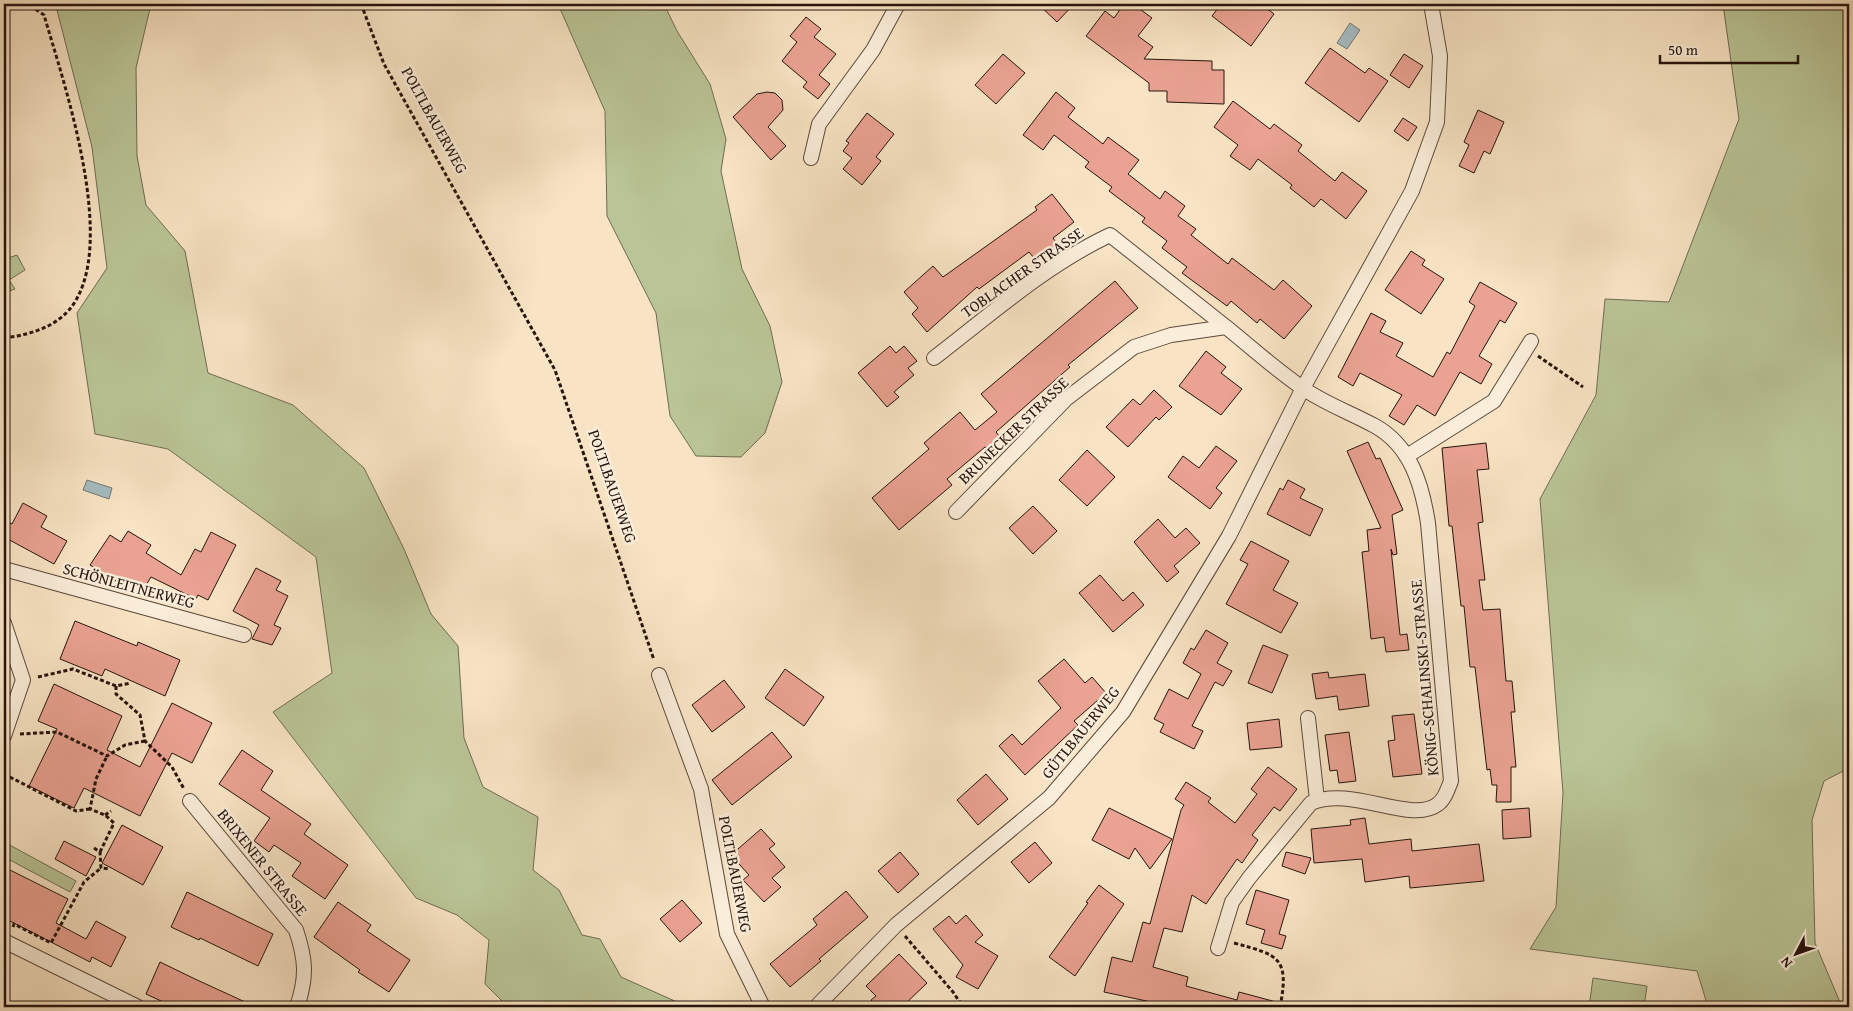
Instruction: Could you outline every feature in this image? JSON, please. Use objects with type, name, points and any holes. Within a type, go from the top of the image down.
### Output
[{"type":"street","points":[[811,158],[818,124],[873,50],[898,4]]},
{"type":"street","name":"GÜTLBAUERWEG","points":[[816,1007],[896,925],[1048,798],[1123,712],[1229,536],[1303,388],[1412,191],[1436,122],[1440,56],[1431,4]]},
{"type":"street","name":"TOBLACHER STRASSE","points":[[934,358],[1039,279],[1086,246],[1110,234],[1226,327]]},
{"type":"street","points":[[1226,327],[1303,388]]},
{"type":"street","name":"BRUNECKER STRASSE","points":[[956,512],[1066,399],[1134,347],[1171,335],[1226,327]]},
{"type":"street","points":[[1407,456],[1494,401],[1528,347]]},
{"type":"street","name":"KÖNIG-SCHALINSKI-STRASSE","points":[[1303,388],[1376,426],[1393,440],[1407,456],[1417,475],[1424,497],[1428,523],[1451,781],[1438,804],[1426,810],[1411,811],[1380,803],[1341,797],[1317,800]]},
{"type":"street","name":"SCHÖNLEITNERWEG","points":[[4,569],[244,634]]},
{"type":"street","points":[[4,623],[23,680],[4,735]]},
{"type":"street","points":[[4,657],[18,662]]},
{"type":"street","name":"POLTLBAUERWEG","points":[[659,675],[702,789],[727,934],[763,1007]]},
{"type":"street","points":[[1219,944],[1232,902],[1297,817],[1311,803],[1317,800],[1308,718]]},
{"type":"street","name":"BRIXENER STRASSE","points":[[190,801],[296,930],[304,962],[304,985],[297,1007]]},
{"type":"street","points":[[4,941],[138,1007]]},
{"type":"path","points":[[4,338],[26,335],[57,320],[70,309],[88,266],[90,206],[81,144],[44,14],[28,4]]},
{"type":"path","name":"POLTLBAUERWEG","points":[[361,4],[384,64],[555,370],[659,675]]},
{"type":"path","points":[[1528,347],[1583,387]]},
{"type":"path","points":[[23,680],[73,669],[116,686],[131,684]]},
{"type":"path","points":[[116,686],[116,694],[140,715],[145,741],[172,767],[190,801]]},
{"type":"path","points":[[4,735],[56,732],[107,756]]},
{"type":"path","points":[[90,809],[96,779],[107,756],[124,745],[145,741]]},
{"type":"path","points":[[4,774],[76,811],[90,809],[105,816],[114,823],[100,852],[101,868]]},
{"type":"path","points":[[105,816],[111,811]]},
{"type":"path","points":[[94,848],[100,852]]},
{"type":"path","points":[[14,924],[51,943],[84,882],[101,868],[110,869]]},
{"type":"path","points":[[896,925],[953,992],[963,1007]]},
{"type":"path","points":[[1219,944],[1270,954],[1279,961],[1284,979],[1280,1007]]},
{"type":"green space","points":[[48,4],[151,4],[136,68],[137,156],[146,205],[185,251],[208,373],[293,405],[364,468],[404,549],[431,614],[458,646],[464,738],[483,787],[538,817],[533,870],[559,890],[582,935],[600,939],[621,977],[677,1002],[672,1007],[508,1007],[485,984],[489,940],[457,915],[416,898],[273,712],[332,673],[316,557],[168,449],[95,434],[77,313],[107,268],[92,147],[57,10]]},
{"type":"green space","points":[[558,4],[664,4],[677,31],[710,84],[726,139],[721,171],[742,269],[770,326],[782,382],[765,433],[741,457],[696,456],[670,416],[656,313],[607,216],[605,111]]},
{"type":"green space","points":[[1723,4],[1849,4],[1849,768],[1824,781],[1812,820],[1815,943],[1842,1007],[1708,1007],[1697,971],[1530,949],[1556,907],[1563,793],[1540,499],[1596,395],[1605,299],[1669,302],[1739,119]]},
{"type":"green space","points":[[17,255],[25,270],[9,280],[15,289],[4,293],[5,259]]},
{"type":"green space","points":[[4,842],[76,881],[70,892],[8,859],[4,867]]},
{"type":"green space","points":[[1593,978],[1647,986],[1644,1007],[1589,1007]]},
{"type":"water","points":[[1350,23],[1360,30],[1347,49],[1337,43]]},
{"type":"water","points":[[87,480],[112,488],[109,499],[83,490]]},
{"type":"building","points":[[1038,4],[1074,4],[1057,22]]},
{"type":"building","points":[[1124,4],[1133,4],[1152,18],[1138,36],[1153,47],[1144,59],[1212,61],[1212,70],[1224,70],[1224,104],[1167,102],[1167,91],[1149,91],[1149,83],[1086,36],[1105,11],[1114,18]]},
{"type":"building","points":[[1221,4],[1261,4],[1274,14],[1251,46],[1212,16]]},
{"type":"building","points":[[806,17],[821,29],[814,37],[836,54],[819,75],[830,84],[818,99],[803,87],[807,82],[782,61],[797,42],[790,36]]},
{"type":"building","points":[[1330,48],[1365,73],[1369,68],[1388,81],[1359,122],[1305,83]]},
{"type":"building","points":[[1003,54],[1025,73],[996,104],[975,85]]},
{"type":"building","points":[[1404,54],[1423,66],[1409,88],[1390,75]]},
{"type":"building","points":[[1056,92],[1075,108],[1068,117],[1103,144],[1108,137],[1139,160],[1128,174],[1160,199],[1165,191],[1185,206],[1178,216],[1196,229],[1191,235],[1228,264],[1232,258],[1274,290],[1283,280],[1312,306],[1284,339],[1260,319],[1257,323],[1231,301],[1227,306],[1182,273],[1187,267],[1162,248],[1167,241],[1142,222],[1145,218],[1109,191],[1112,187],[1085,167],[1089,162],[1054,135],[1043,150],[1023,135]]},
{"type":"building","points":[[775,93],[782,100],[783,110],[768,127],[786,146],[771,160],[733,117],[757,94]]},
{"type":"building","points":[[1233,101],[1270,129],[1274,124],[1302,145],[1298,151],[1335,181],[1342,172],[1367,191],[1346,219],[1321,199],[1314,207],[1290,188],[1292,185],[1258,159],[1250,170],[1230,156],[1238,145],[1214,127]]},
{"type":"building","points":[[1478,110],[1504,122],[1490,154],[1484,151],[1474,173],[1459,166],[1469,145],[1464,142]]},
{"type":"building","points":[[867,113],[894,134],[876,157],[881,161],[862,185],[843,169],[852,158],[843,151],[849,143],[846,141]]},
{"type":"building","points":[[1403,118],[1417,127],[1408,141],[1394,131]]},
{"type":"building","points":[[1052,194],[1074,222],[1053,238],[1059,246],[1041,259],[1038,254],[1034,258],[1029,252],[979,289],[977,287],[927,332],[912,314],[918,308],[904,292],[933,266],[943,277],[1037,210],[1035,207]]},
{"type":"building","points":[[1411,251],[1425,260],[1422,265],[1444,279],[1421,314],[1385,290]]},
{"type":"building","points":[[1115,281],[1138,308],[1068,365],[1070,367],[996,432],[1001,438],[988,449],[985,447],[947,479],[952,485],[899,530],[872,498],[929,449],[924,443],[960,412],[975,430],[997,412],[981,394]]},
{"type":"building","points":[[1480,282],[1517,303],[1505,323],[1500,320],[1479,356],[1492,364],[1481,384],[1460,372],[1435,416],[1417,405],[1404,425],[1389,416],[1402,395],[1360,373],[1353,386],[1338,377],[1371,313],[1386,321],[1380,332],[1403,343],[1396,356],[1433,377],[1447,352],[1450,354],[1475,306],[1469,302]]},
{"type":"building","points":[[890,346],[896,353],[904,346],[917,361],[908,368],[914,375],[894,392],[899,397],[887,407],[858,373]]},
{"type":"building","points":[[1206,351],[1226,367],[1221,373],[1242,389],[1221,415],[1179,386]]},
{"type":"building","points":[[1154,390],[1172,407],[1159,420],[1156,417],[1128,447],[1106,427],[1133,399],[1140,405]]},
{"type":"building","points":[[1368,442],[1376,459],[1380,458],[1403,510],[1392,515],[1397,554],[1393,555],[1391,549],[1400,635],[1407,634],[1409,650],[1386,652],[1384,637],[1371,639],[1362,552],[1369,551],[1367,530],[1381,528],[1347,451]]},
{"type":"building","points":[[1486,443],[1489,469],[1477,470],[1483,522],[1478,523],[1485,580],[1479,580],[1483,610],[1500,609],[1506,681],[1512,681],[1515,712],[1511,712],[1516,767],[1511,767],[1511,802],[1496,802],[1497,785],[1492,785],[1490,769],[1487,770],[1475,667],[1470,667],[1464,606],[1461,606],[1452,526],[1449,526],[1442,448]]},
{"type":"building","points":[[1216,446],[1237,461],[1216,488],[1222,493],[1210,509],[1168,477],[1183,456],[1199,468]]},
{"type":"building","points":[[1087,450],[1115,477],[1087,506],[1059,480]]},
{"type":"building","points":[[1288,480],[1305,489],[1300,498],[1323,509],[1310,536],[1267,514],[1280,488],[1283,490]]},
{"type":"building","points":[[23,503],[47,516],[41,527],[67,541],[54,564],[4,537],[4,520],[12,524]]},
{"type":"building","points":[[1033,506],[1057,531],[1033,554],[1009,528]]},
{"type":"building","points":[[1158,519],[1175,538],[1186,528],[1200,543],[1174,566],[1179,572],[1167,582],[1134,542]]},
{"type":"building","points":[[128,531],[151,545],[146,553],[181,575],[195,549],[201,552],[211,532],[236,545],[208,600],[198,595],[196,599],[151,577],[143,590],[131,582],[127,588],[90,565],[110,535],[121,542]]},
{"type":"building","points":[[1251,541],[1289,561],[1273,590],[1298,603],[1281,633],[1226,604],[1248,564],[1240,560]]},
{"type":"building","points":[[256,568],[281,581],[276,590],[288,596],[274,625],[281,628],[272,645],[252,639],[259,625],[233,611]]},
{"type":"building","points":[[1100,575],[1123,601],[1133,592],[1144,605],[1113,632],[1079,593]]},
{"type":"building","points":[[75,621],[137,646],[138,642],[180,660],[165,696],[105,669],[102,676],[60,659]]},
{"type":"building","points":[[1206,630],[1228,643],[1217,663],[1232,671],[1223,686],[1215,682],[1192,726],[1203,731],[1194,749],[1160,732],[1164,724],[1154,719],[1169,689],[1188,699],[1201,674],[1183,663],[1191,648],[1194,650]]},
{"type":"building","points":[[1263,645],[1288,655],[1272,693],[1248,683]]},
{"type":"building","points":[[1064,659],[1085,683],[1092,677],[1106,693],[1074,721],[1078,725],[1025,775],[999,746],[1012,734],[1022,745],[1061,708],[1038,681]]},
{"type":"building","points":[[785,669],[824,697],[804,726],[765,698]]},
{"type":"building","points":[[1328,672],[1329,678],[1365,674],[1369,706],[1339,710],[1337,696],[1316,699],[1312,674]]},
{"type":"building","points":[[724,680],[745,707],[712,732],[692,705]]},
{"type":"building","points":[[54,684],[122,716],[107,750],[140,767],[172,703],[212,723],[192,763],[172,753],[140,816],[84,788],[74,808],[29,786],[57,729],[38,721]]},
{"type":"building","points":[[1414,714],[1422,774],[1393,777],[1388,741],[1395,740],[1392,716]]},
{"type":"building","points":[[1279,719],[1282,747],[1250,750],[1247,723]]},
{"type":"building","points":[[772,732],[792,757],[732,805],[712,780]]},
{"type":"building","points":[[1349,732],[1356,781],[1339,783],[1337,770],[1330,771],[1325,735]]},
{"type":"building","points":[[242,750],[273,771],[261,790],[311,824],[304,834],[348,865],[325,899],[292,876],[301,863],[274,845],[269,852],[254,841],[270,818],[219,784]]},
{"type":"building","points":[[1268,767],[1297,789],[1280,811],[1274,807],[1252,835],[1258,840],[1242,863],[1237,859],[1206,904],[1192,895],[1182,932],[1164,928],[1153,967],[1188,977],[1186,986],[1237,1000],[1239,992],[1280,1003],[1279,1007],[1196,1007],[1182,1003],[1180,1007],[1175,1007],[1104,992],[1112,957],[1132,962],[1143,922],[1150,924],[1181,810],[1184,805],[1175,799],[1186,782],[1211,798],[1208,802],[1235,823],[1257,794],[1251,789]]},
{"type":"building","points":[[986,774],[1008,799],[978,825],[957,800]]},
{"type":"building","points":[[1109,808],[1172,839],[1150,869],[1135,848],[1129,859],[1092,840]]},
{"type":"building","points":[[1529,808],[1531,837],[1503,839],[1502,810]]},
{"type":"building","points":[[1365,818],[1369,844],[1411,839],[1412,851],[1479,844],[1484,881],[1410,888],[1409,876],[1365,882],[1362,859],[1314,863],[1311,829],[1351,825],[1350,820]]},
{"type":"building","points":[[122,825],[163,847],[143,885],[102,863]]},
{"type":"building","points":[[761,829],[775,844],[769,849],[785,867],[772,878],[781,887],[764,902],[743,880],[749,875],[731,855]]},
{"type":"building","points":[[64,841],[96,857],[86,876],[55,859]]},
{"type":"building","points":[[1035,842],[1052,863],[1029,883],[1011,862]]},
{"type":"building","points":[[900,852],[919,874],[898,893],[878,871]]},
{"type":"building","points":[[1286,852],[1311,858],[1305,874],[1282,866]]},
{"type":"building","points":[[4,867],[68,899],[56,923],[86,939],[96,921],[126,937],[111,967],[92,957],[90,962],[4,918]]},
{"type":"building","points":[[1099,885],[1124,904],[1075,976],[1049,957]]},
{"type":"building","points":[[1256,890],[1289,900],[1279,934],[1286,936],[1282,949],[1261,943],[1265,930],[1246,924]]},
{"type":"building","points":[[846,891],[868,917],[790,987],[770,964],[817,925],[813,919]]},
{"type":"building","points":[[187,892],[273,934],[258,966],[200,938],[199,940],[171,927]]},
{"type":"building","points":[[682,900],[702,923],[680,942],[660,919]]},
{"type":"building","points":[[338,902],[371,925],[367,931],[410,960],[389,992],[358,972],[360,970],[314,937]]},
{"type":"building","points":[[966,915],[983,935],[975,942],[998,956],[978,989],[956,977],[963,965],[933,929],[949,916],[956,924]]},
{"type":"building","points":[[899,954],[927,983],[902,1007],[878,1007],[871,1000],[876,996],[866,986]]},
{"type":"building","points":[[160,962],[256,1007],[174,1007],[146,994]]}]
